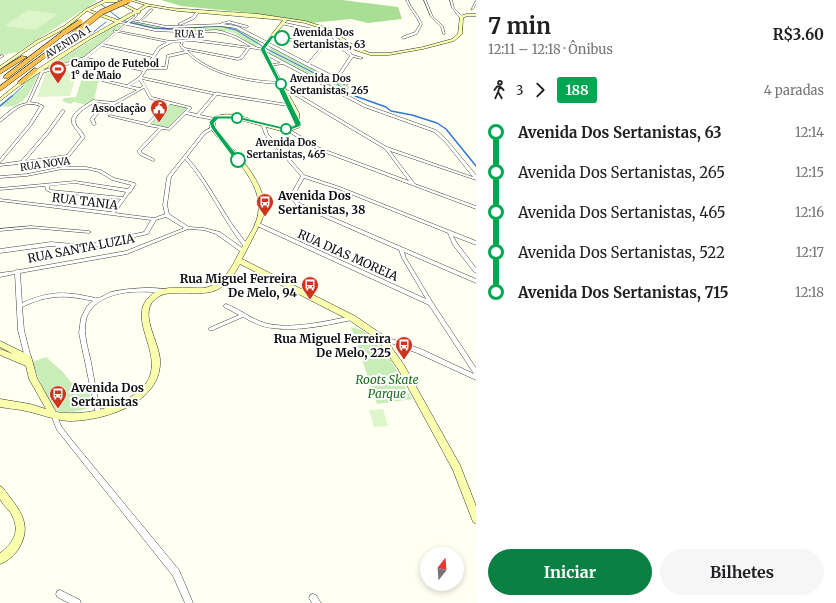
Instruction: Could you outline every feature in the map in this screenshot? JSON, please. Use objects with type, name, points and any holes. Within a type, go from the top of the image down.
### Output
[{"type":"highway","points":[[0,82],[97,10],[117,0]]},
{"type":"highway","points":[[0,89],[102,12],[130,0]]},
{"type":"highway","points":[[0,72],[63,34]]},
{"type":"highway","points":[[20,83],[66,44],[73,37],[73,34]]},
{"type":"main road","points":[[130,0],[166,8],[252,15],[284,22],[325,28],[355,49],[364,53],[378,54],[453,40],[460,34],[461,17],[466,15],[476,15]]},
{"type":"main road","points":[[148,0],[166,8]]},
{"type":"main road","points":[[105,1],[116,1],[137,13]]},
{"type":"main road","name":"AVENIDA 1","points":[[0,68],[87,10],[105,1]]},
{"type":"main road","name":"AVENIDA 1","points":[[0,100],[20,83],[119,22],[127,21],[148,5]]},
{"type":"main road","points":[[87,10],[119,22]]},
{"type":"main road","points":[[0,403],[54,415],[76,417],[98,413],[133,402],[149,386],[156,369],[156,359],[145,317],[145,309],[150,299],[166,291],[192,292],[213,289],[225,281],[257,224],[262,208],[260,192],[251,177],[213,128],[213,119],[220,116],[232,117],[288,130],[296,127],[298,123],[264,47],[284,22]]},
{"type":"main road","points":[[284,91],[288,96],[291,106]]},
{"type":"main road","points":[[238,260],[352,318],[380,337],[401,367],[457,468],[476,519]]},
{"type":"main road","points":[[0,344],[28,361],[33,379],[54,415]]},
{"type":"main road","points":[[0,352],[28,361]]},
{"type":"main road","points":[[0,491],[19,520],[20,531],[19,537],[11,552],[0,559]]},
{"type":"street","points":[[403,38],[416,33],[421,24],[419,19],[410,10],[408,0]]},
{"type":"street","points":[[425,0],[432,17],[441,25],[444,32]]},
{"type":"street","points":[[451,0],[453,8],[461,17]]},
{"type":"street","points":[[472,9],[476,2]]},
{"type":"street","points":[[140,22],[152,10]]},
{"type":"street","points":[[179,24],[193,18],[199,11]]},
{"type":"street","points":[[127,21],[155,30],[200,32],[213,31],[230,33],[255,49]]},
{"type":"street","points":[[28,103],[42,72],[86,58],[127,21],[167,27],[222,25],[236,27],[285,63],[365,106],[435,131],[446,141],[476,178]]},
{"type":"street","points":[[222,25],[229,22],[247,27]]},
{"type":"street","points":[[284,22],[316,30],[330,38],[352,56],[361,58]]},
{"type":"street","name":"RUA E","points":[[115,31],[170,42],[192,40],[255,49],[264,47]]},
{"type":"street","points":[[192,40],[200,32]]},
{"type":"street","points":[[272,36],[323,46]]},
{"type":"street","points":[[308,65],[330,38]]},
{"type":"street","points":[[128,86],[140,78],[152,56],[160,47],[170,42]]},
{"type":"street","points":[[182,42],[180,44],[195,60],[226,73],[263,82],[281,84]]},
{"type":"street","points":[[102,45],[152,56]]},
{"type":"street","points":[[264,47],[308,65],[346,84]]},
{"type":"street","points":[[183,48],[238,59],[241,58],[249,48]]},
{"type":"street","points":[[86,58],[131,68],[166,68],[168,56],[186,52]]},
{"type":"street","points":[[336,79],[352,56]]},
{"type":"street","points":[[271,65],[285,63]]},
{"type":"street","points":[[110,116],[161,128],[170,128],[190,108],[150,98],[140,78],[131,68]]},
{"type":"street","points":[[140,78],[291,106]]},
{"type":"street","points":[[104,81],[139,89]]},
{"type":"street","points":[[94,124],[94,116],[113,103],[144,87]]},
{"type":"street","points":[[284,91],[301,98],[386,148],[476,178]]},
{"type":"street","points":[[197,116],[217,93]]},
{"type":"street","points":[[288,96],[301,98]]},
{"type":"street","points":[[0,165],[70,155],[83,137],[74,123],[74,117],[94,101],[113,103]]},
{"type":"street","points":[[0,121],[16,107],[28,103],[40,105],[42,108],[0,161]]},
{"type":"street","points":[[147,125],[169,103]]},
{"type":"street","points":[[21,163],[48,132],[63,111]]},
{"type":"street","points":[[186,113],[213,119]]},
{"type":"street","points":[[262,124],[266,134],[303,176],[339,188],[476,243]]},
{"type":"street","points":[[154,160],[141,154],[140,151],[161,128]]},
{"type":"street","points":[[213,128],[204,133],[168,177],[166,200],[167,215],[188,228],[204,229],[224,237],[244,249]]},
{"type":"street","points":[[288,130],[319,149],[476,208]]},
{"type":"street","points":[[386,148],[413,185]]},
{"type":"street","points":[[185,157],[194,168],[244,249]]},
{"type":"street","name":"RUA NOVA","points":[[0,177],[27,175],[62,168],[86,168],[100,171],[113,179],[134,184],[130,191]]},
{"type":"street","points":[[303,176],[292,196],[297,204],[476,281]]},
{"type":"street","points":[[0,189],[82,182],[130,191],[112,214]]},
{"type":"street","points":[[47,184],[47,189],[50,191],[124,198]]},
{"type":"street","name":"RUA TANIA","points":[[0,200],[154,219],[167,215]]},
{"type":"street","points":[[0,251],[51,244],[66,244],[82,247],[117,240],[146,233],[154,219]]},
{"type":"street","name":"RUA DIAS MOREIA","points":[[257,224],[431,304]]},
{"type":"street","points":[[0,230],[31,227],[89,232]]},
{"type":"street","name":"RUA SANTA LUZIA","points":[[0,275],[127,252],[188,228]]},
{"type":"street","points":[[450,233],[455,244],[476,271]]},
{"type":"street","points":[[224,237],[236,234]]},
{"type":"street","points":[[401,249],[404,258],[431,304],[476,373]]},
{"type":"street","points":[[17,271],[21,330],[28,361]]},
{"type":"street","points":[[98,413],[82,323],[87,308],[96,300],[118,293],[149,290],[166,291]]},
{"type":"street","points":[[19,306],[50,294],[72,295],[96,300]]},
{"type":"street","points":[[226,306],[274,327],[323,323],[352,318]]},
{"type":"street","points":[[211,329],[244,315]]},
{"type":"street","points":[[380,337],[419,351],[476,378]]},
{"type":"street","points":[[54,415],[59,428],[176,573],[189,603]]},
{"type":"street","points":[[60,594],[77,603]]},
{"type":"green space","points":[[0,0],[97,1],[18,52],[0,55]]},
{"type":"green space","points":[[161,0],[342,0],[398,7],[402,19],[368,23],[351,19],[311,23],[252,13],[181,6]]},
{"type":"green space","points":[[28,10],[58,14],[35,30],[4,26]]},
{"type":"green space","points":[[134,21],[168,27],[219,25],[233,27],[261,41],[256,46],[253,46],[234,33],[226,31],[160,30],[131,24]]},
{"type":"green space","points":[[117,24],[122,25],[84,57],[50,66]]},
{"type":"green space","points":[[271,48],[350,87],[345,94],[267,52]]},
{"type":"green space","points":[[80,62],[91,64],[90,66],[102,70],[102,80],[98,83],[94,100],[87,105],[74,102],[70,104],[62,101],[64,98],[76,97],[85,69],[71,66]]},
{"type":"green space","name":"Campo de Futebol 1° de Maio","points":[[77,72],[70,96],[37,97],[46,73]]},
{"type":"green space","points":[[39,73],[26,98],[16,105],[1,106],[25,86],[21,85]]},
{"type":"green space","points":[[170,104],[189,108],[170,128],[150,123]]},
{"type":"green space","name":"Roots Skate Parque","points":[[351,327],[372,337],[380,346],[395,367],[412,399],[377,404]]},
{"type":"green space","points":[[46,357],[63,372],[76,389],[88,386],[92,407],[75,412],[62,412],[54,408],[32,362]]},
{"type":"green space","points":[[383,409],[388,426],[374,427],[369,410]]},
{"type":"waterway","points":[[101,4],[121,20],[154,28],[174,29],[220,26],[236,30],[267,49],[320,76],[336,82],[339,86],[356,96]]},
{"type":"waterway","points":[[91,34],[106,22]]},
{"type":"waterway","points":[[11,97],[23,86]]},
{"type":"waterway","points":[[0,106],[12,96]]},
{"type":"waterway","points":[[356,96],[386,107],[391,111],[412,115],[437,123],[446,129],[476,166]]},
{"type":"bus line","name":"188","points":[[238,160],[213,128],[212,122],[216,117],[224,116],[237,118],[288,130],[294,129],[298,126],[298,123],[280,89],[281,84],[262,49],[272,36],[282,38]]},
{"type":"place","name":"Avenida Dos Sertanistas, 63","points":[[282,38]]},
{"type":"place","name":"Campo de Futebol 1° de Maio","points":[[58,84]]},
{"type":"place","name":"Avenida Dos Sertanistas, 265","points":[[281,84]]},
{"type":"place","name":"Associação","points":[[159,123]]},
{"type":"place","name":"Avenida Dos Sertanistas, 465","points":[[286,129]]},
{"type":"place","name":"Avenida Dos Sertanistas, 38","points":[[265,217]]},
{"type":"place","name":"Rua Miguel Ferreira De Melo, 94","points":[[310,300]]},
{"type":"place","name":"Rua Miguel Ferreira De Melo, 225","points":[[404,360]]},
{"type":"place","name":"Avenida Dos Sertanistas","points":[[58,409]]}]
